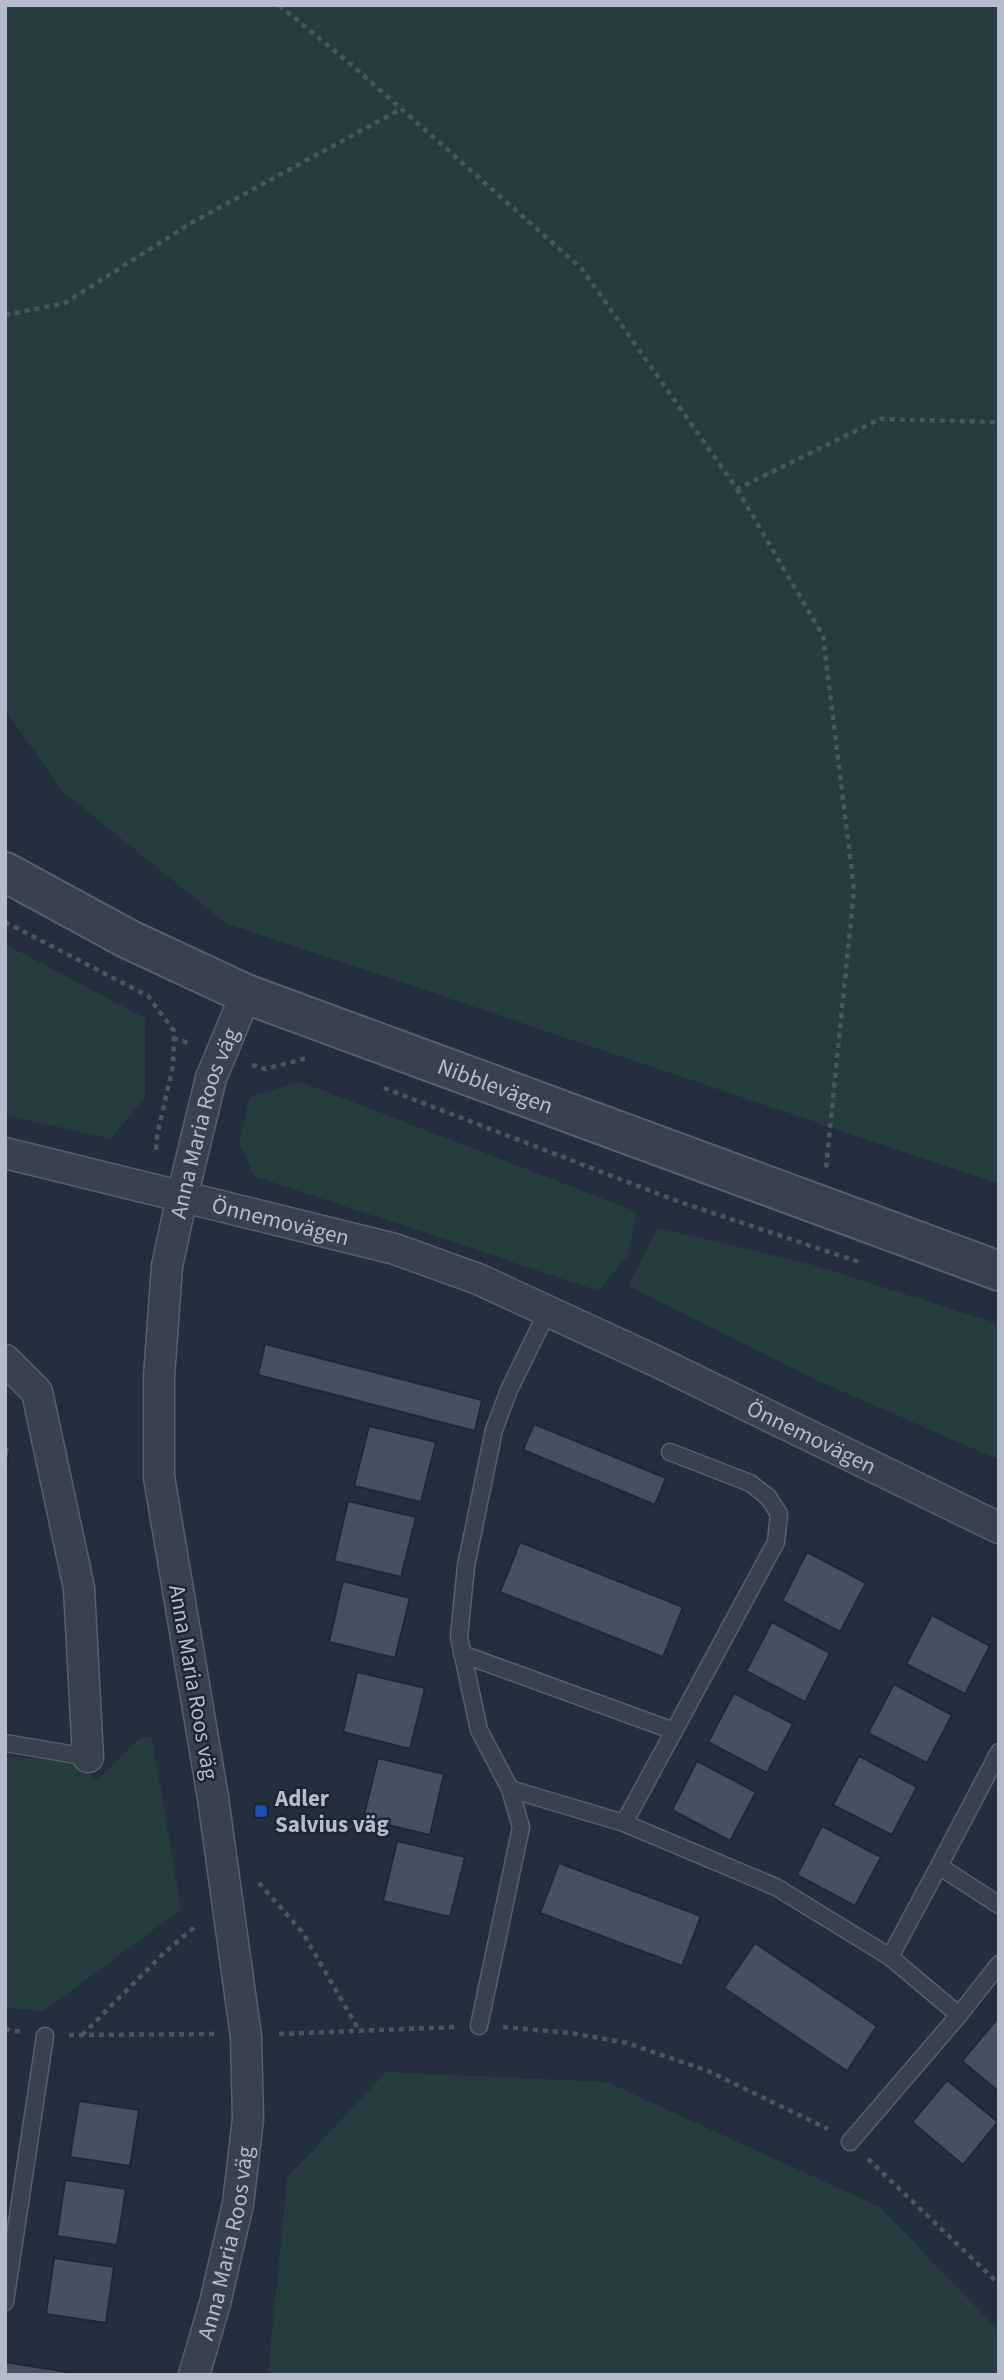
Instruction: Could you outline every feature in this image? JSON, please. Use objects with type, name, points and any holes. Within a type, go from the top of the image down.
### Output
[{"type":"street","name":"Nibblevägen","points":[[5,872],[128,939],[246,994],[999,1271]]},
{"type":"street","name":"Anna Maria Roos väg","points":[[194,2375],[215,2303],[238,2204],[248,2119],[246,2038],[218,1836],[159,1477],[159,1377],[167,1266],[182,1197],[211,1078],[246,994]]},
{"type":"street","name":"Önnemovägen","points":[[5,1153],[395,1249],[478,1279],[660,1363],[999,1528]]},
{"type":"street","points":[[5,1360],[37,1392],[79,1588],[88,1757]]},
{"type":"lane","points":[[479,2026],[521,1827],[510,1789],[479,1730],[459,1637],[466,1566],[494,1430],[509,1390],[548,1310]]},
{"type":"lane","points":[[625,1823],[776,1542],[779,1514],[768,1497],[750,1483],[670,1452]]},
{"type":"lane","points":[[462,1654],[674,1731]]},
{"type":"lane","points":[[5,1743],[88,1757]]},
{"type":"lane","points":[[890,1957],[999,1752]]},
{"type":"lane","points":[[510,1789],[625,1823],[776,1887],[890,1957],[959,2015]]},
{"type":"lane","points":[[939,1866],[999,1905]]},
{"type":"lane","points":[[850,2142],[999,1964]]},
{"type":"lane","points":[[5,2302],[45,2036]]},
{"type":"lane","points":[[5,2196],[22,2199]]},
{"type":"path","points":[[279,5],[582,269],[737,489],[823,636],[854,889],[822,1206]]},
{"type":"path","points":[[5,315],[65,303],[191,223],[401,109]]},
{"type":"path","points":[[737,489],[880,419],[999,422]]},
{"type":"path","points":[[5,922],[148,996],[174,1031],[173,1066],[158,1136],[154,1189]]},
{"type":"path","points":[[265,1069],[307,1058],[320,1063]]},
{"type":"path","points":[[383,1087],[677,1201],[870,1266]]},
{"type":"path","points":[[218,1836],[303,1933],[360,2032]]},
{"type":"path","points":[[82,2035],[164,1953],[227,1899]]},
{"type":"path","points":[[278,2034],[479,2026],[571,2033],[627,2043],[708,2071],[836,2132],[850,2142],[999,2284]]},
{"type":"path","points":[[5,2029],[45,2036],[215,2034]]},
{"type":"green space","points":[[5,5],[999,5],[999,1184],[226,923],[61,790],[5,709]]},
{"type":"green space","points":[[5,944],[145,1018],[145,1097],[111,1139],[5,1115]]},
{"type":"green space","points":[[301,1082],[637,1212],[628,1255],[599,1291],[254,1176],[239,1142],[250,1097]]},
{"type":"green space","points":[[658,1228],[810,1264],[999,1324],[999,1460],[821,1382],[628,1286]]},
{"type":"green space","points":[[141,1737],[152,1737],[181,1909],[44,2011],[5,2008],[5,1757],[76,1761],[96,1782]]},
{"type":"green space","points":[[386,2072],[607,2082],[880,2207],[999,2331],[999,2375],[268,2375],[287,2178]]},
{"type":"building","points":[[265,1344],[482,1400],[475,1431],[258,1375]]},
{"type":"building","points":[[534,1424],[666,1478],[655,1505],[523,1450]]},
{"type":"building","points":[[369,1426],[436,1442],[421,1502],[354,1486]]},
{"type":"building","points":[[5,1446],[10,1447],[5,1476]]},
{"type":"building","points":[[348,1501],[416,1517],[401,1577],[334,1561]]},
{"type":"building","points":[[520,1542],[683,1607],[663,1657],[500,1592]]},
{"type":"building","points":[[807,1552],[866,1583],[840,1632],[782,1601]]},
{"type":"building","points":[[343,1581],[410,1598],[395,1658],[329,1642]]},
{"type":"building","points":[[932,1615],[990,1646],[965,1694],[906,1664]]},
{"type":"building","points":[[772,1622],[830,1653],[805,1702],[746,1671]]},
{"type":"building","points":[[357,1672],[425,1688],[410,1749],[343,1732]]},
{"type":"building","points":[[894,1684],[952,1715],[927,1763],[868,1733]]},
{"type":"building","points":[[734,1693],[793,1724],[767,1773],[708,1742]]},
{"type":"building","points":[[859,1756],[917,1787],[892,1835],[833,1805]]},
{"type":"building","points":[[378,1758],[444,1774],[430,1835],[363,1819]]},
{"type":"building","points":[[697,1761],[756,1792],[730,1841],[672,1810]]},
{"type":"building","points":[[822,1826],[881,1857],[855,1906],[797,1875]]},
{"type":"building","points":[[397,1841],[465,1857],[450,1917],[383,1901]]},
{"type":"building","points":[[559,1863],[701,1916],[682,1966],[540,1913]]},
{"type":"building","points":[[755,1943],[877,2026],[847,2071],[724,1988]]},
{"type":"building","points":[[997,2019],[999,2020],[999,2092],[962,2061]]},
{"type":"building","points":[[947,2080],[998,2122],[963,2165],[912,2122]]},
{"type":"building","points":[[79,2101],[139,2110],[130,2166],[70,2157]]},
{"type":"building","points":[[65,2180],[126,2189],[117,2245],[57,2236]]},
{"type":"building","points":[[54,2258],[114,2267],[106,2323],[46,2314]]},
{"type":"building","points":[[5,2362],[85,2375],[5,2375]]},
{"type":"place","name":"Adler Salvius väg","points":[[261,1811]]}]
